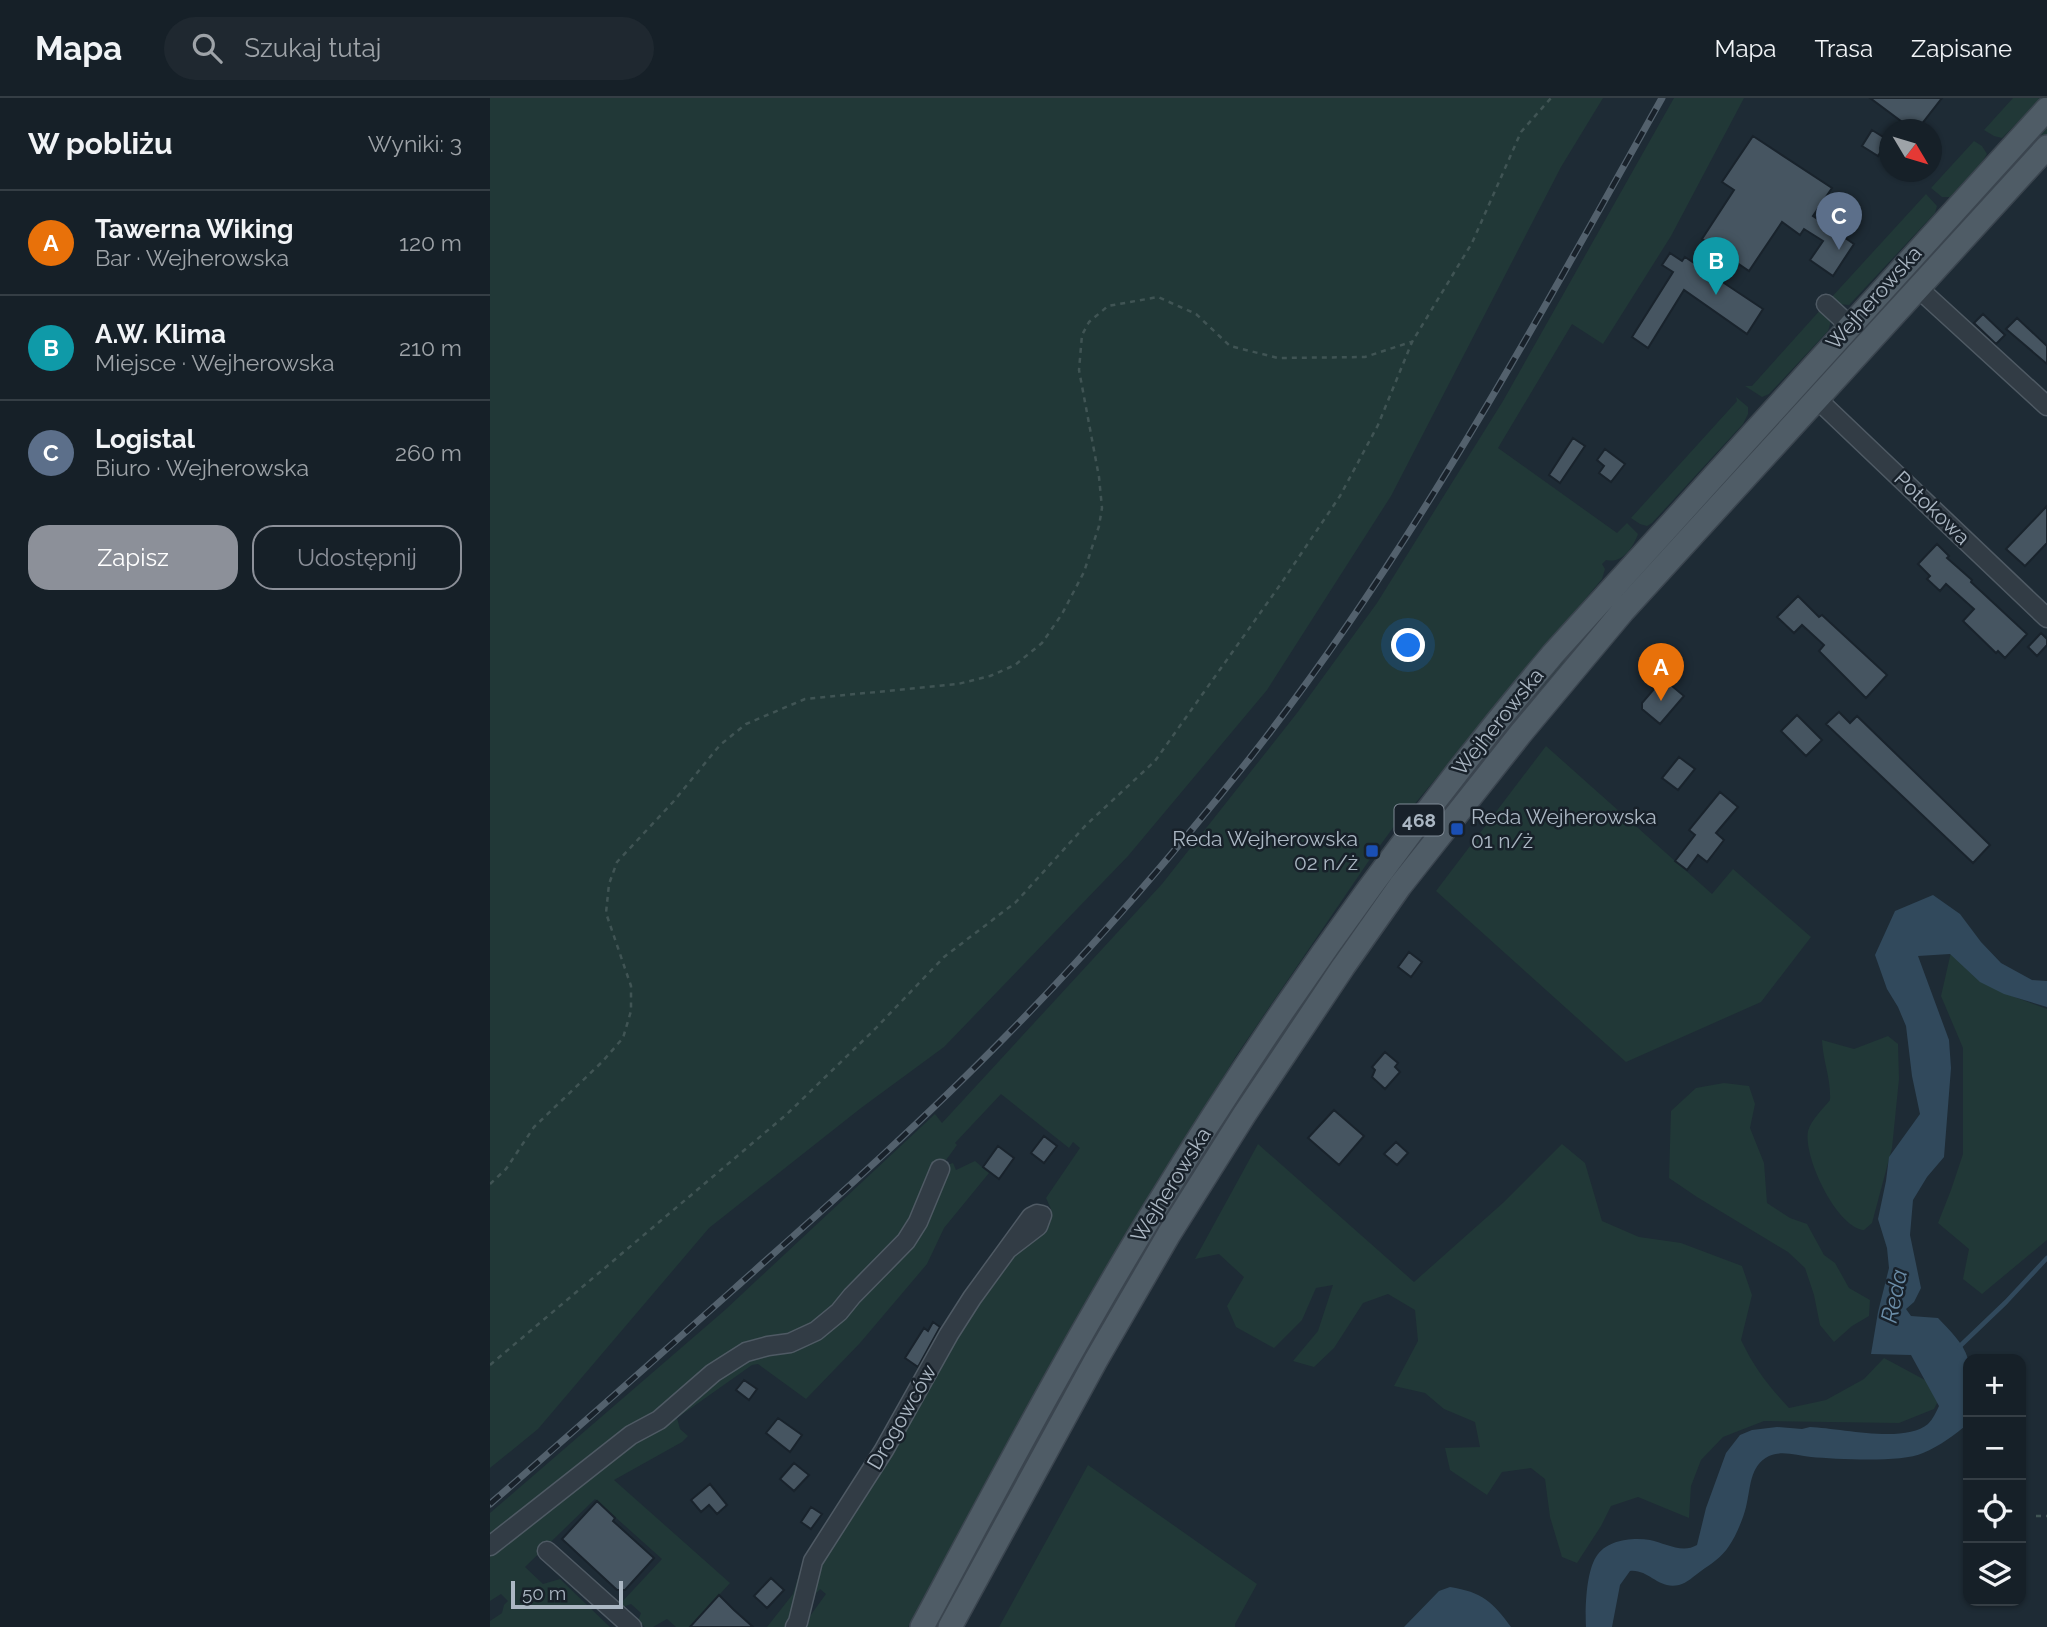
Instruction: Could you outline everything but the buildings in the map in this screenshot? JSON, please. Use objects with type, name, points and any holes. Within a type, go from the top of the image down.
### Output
[{"type":"main road","name":"Wejherowska","points":[[922,1627],[1074,1347],[1160,1202],[1293,996],[1380,872],[1469,756],[1553,654],[2047,109]]},
{"type":"main road","name":"Wejherowska","points":[[950,1627],[1096,1360],[1169,1234],[1244,1115],[1343,967],[1401,887],[1567,676],[1623,611],[2047,147]]},
{"type":"main road","points":[[1380,872],[1401,887]]},
{"type":"street","points":[[1918,288],[2047,406]]},
{"type":"street","points":[[1826,304],[1849,325]]},
{"type":"street","name":"Potokowa","points":[[1817,399],[2047,618]]},
{"type":"street","points":[[490,1546],[631,1434],[659,1420],[713,1373],[746,1352],[790,1343],[816,1331],[839,1312],[906,1241],[918,1222],[940,1168]]},
{"type":"street","name":"Drogowców","points":[[795,1627],[813,1561],[884,1450],[972,1298],[1031,1217]]},
{"type":"street","points":[[547,1551],[632,1627]]},
{"type":"path","points":[[490,1365],[787,1114],[875,1029],[944,957],[1016,902],[1086,825],[1155,761],[1340,496],[1378,425],[1412,342],[1472,243],[1521,132],[1551,98]]},
{"type":"path","points":[[490,1184],[506,1169],[534,1127],[602,1062],[623,1038],[631,1010],[631,986],[607,913],[609,884],[617,862],[673,802],[720,745],[746,724],[805,699],[958,684],[990,676],[1014,665],[1042,643],[1062,614],[1084,572],[1102,508],[1099,477],[1079,370],[1082,335],[1090,321],[1108,306],[1158,297],[1196,314],[1230,346],[1278,358],[1365,356],[1412,342]]},
{"type":"path","points":[[2036,1516],[2047,1516]]},
{"type":"green space","points":[[490,98],[1603,98],[1561,167],[1391,496],[1267,690],[1128,856],[944,1047],[861,1108],[709,1228],[538,1429],[490,1468]]},
{"type":"green space","points":[[1674,98],[1744,98],[1671,236],[1603,344],[1572,324],[1498,448],[1617,533],[1627,523],[1638,534],[1636,539],[1622,557],[1606,560],[1602,564],[1605,569],[1602,579],[1395,825],[1236,1056],[1067,1337],[908,1627],[802,1627],[826,1594],[820,1589],[808,1602],[811,1576],[994,1276],[1041,1227],[1051,1209],[1046,1198],[1080,1148],[1073,1142],[1069,1148],[1001,1094],[955,1143],[957,1145],[933,1178],[913,1228],[819,1327],[767,1341],[490,1542],[490,1513],[725,1310],[935,1114],[942,1123],[1162,884],[1297,713],[1377,603],[1503,401]]},
{"type":"green space","points":[[2013,98],[2042,98],[2002,138],[1984,130]]},
{"type":"green space","points":[[2047,123],[2047,134],[1909,284],[1429,834],[1424,830],[1556,665]]},
{"type":"green space","points":[[1974,141],[1982,146],[1987,154],[1950,197],[1942,197],[1931,188],[1936,182],[1942,182],[1942,176]]},
{"type":"green space","points":[[1926,194],[1937,206],[1935,213],[1849,305],[1837,304],[1830,299]]},
{"type":"green space","points":[[1822,308],[1830,318],[1828,331],[1769,394],[1762,397],[1745,386],[1752,386]]},
{"type":"green space","points":[[1736,397],[1748,407],[1743,424],[1652,523],[1647,526],[1631,518],[1737,401]]},
{"type":"green space","points":[[1546,746],[1712,894],[1733,869],[1811,937],[1761,1002],[1626,1062],[1436,891]]},
{"type":"green space","points":[[1370,905],[1372,906],[939,1627],[931,1627],[1137,1257],[1274,1039]]},
{"type":"green space","points":[[1951,952],[2012,996],[2047,1009],[2047,1240],[1982,1294],[1963,1279],[1969,1249],[1938,1223],[1963,1154],[1963,1048],[1941,996]]},
{"type":"green space","points":[[1888,1036],[1898,1044],[1899,1079],[1892,1148],[1872,1223],[1864,1230],[1843,1217],[1824,1190],[1811,1157],[1808,1131],[1830,1100],[1822,1040],[1854,1049]]},
{"type":"green space","points":[[1724,1083],[1749,1086],[1755,1104],[1750,1128],[1764,1163],[1767,1203],[1790,1218],[1807,1224],[1824,1255],[1835,1263],[1849,1288],[1870,1300],[1869,1316],[1852,1326],[1834,1342],[1820,1325],[1805,1268],[1788,1252],[1669,1178],[1671,1111],[1696,1088]]},
{"type":"green space","points":[[1258,1144],[1414,1282],[1504,1202],[1562,1144],[1585,1163],[1602,1221],[1639,1237],[1681,1243],[1742,1266],[1752,1295],[1741,1340],[1762,1376],[1789,1408],[1826,1400],[1864,1379],[1884,1358],[1938,1387],[1941,1395],[1934,1409],[1899,1423],[1764,1421],[1723,1437],[1701,1460],[1691,1486],[1689,1518],[1638,1497],[1611,1506],[1577,1563],[1562,1557],[1550,1517],[1545,1479],[1531,1468],[1502,1472],[1487,1495],[1450,1470],[1445,1448],[1480,1447],[1475,1422],[1444,1409],[1425,1393],[1394,1386],[1418,1341],[1415,1310],[1388,1294],[1363,1303],[1334,1348],[1314,1367],[1293,1361],[1318,1331],[1333,1285],[1316,1288],[1302,1320],[1274,1348],[1236,1327],[1227,1306],[1244,1277],[1219,1254],[1195,1259]]},
{"type":"green space","points":[[975,1161],[989,1173],[944,1228],[927,1264],[860,1343],[806,1399],[758,1364],[752,1365],[677,1418],[680,1429],[688,1436],[682,1442],[614,1480],[730,1583],[690,1627],[676,1627],[667,1619],[653,1627],[645,1627],[638,1621],[641,1613],[631,1604],[623,1607],[620,1604],[662,1559],[595,1499],[525,1567],[543,1584],[560,1579],[610,1627],[490,1627],[490,1621],[502,1613],[508,1601],[501,1594],[490,1601],[490,1551],[742,1359],[792,1345],[885,1265],[947,1165],[953,1163],[956,1170]]},
{"type":"green space","points":[[1088,1465],[1257,1584],[1235,1627],[999,1627]]},
{"type":"green space","points":[[800,1571],[803,1575],[790,1627],[767,1627],[793,1594]]},
{"type":"water","name":"Reda","points":[[1933,895],[1960,914],[2001,963],[2032,980],[2047,981],[2047,1007],[2004,994],[1980,982],[1950,954],[1918,956],[1949,1040],[1951,1068],[1944,1157],[1913,1200],[1910,1235],[1921,1288],[1914,1302],[1906,1309],[1911,1316],[1938,1318],[1963,1347],[1966,1354],[1963,1354],[1963,1428],[1923,1453],[1900,1458],[1811,1457],[1785,1453],[1769,1456],[1762,1460],[1754,1472],[1741,1522],[1732,1542],[1720,1557],[1679,1585],[1665,1585],[1643,1573],[1630,1571],[1620,1585],[1612,1627],[1586,1627],[1588,1581],[1600,1551],[1613,1543],[1635,1539],[1679,1548],[1697,1545],[1706,1508],[1726,1453],[1740,1435],[1752,1430],[1777,1427],[1904,1433],[1918,1430],[1928,1424],[1939,1406],[1911,1355],[1871,1354],[1889,1268],[1887,1248],[1878,1219],[1889,1157],[1920,1114],[1906,1026],[1887,989],[1875,955],[1895,911]]},
{"type":"water","points":[[1450,1587],[1486,1599],[1511,1627],[1404,1627],[1439,1591]]},
{"type":"waterway","points":[[1959,1347],[2047,1258]]},
{"type":"railway","points":[[490,1504],[803,1227],[939,1102],[1069,970],[1191,830],[1309,680],[1418,519],[1567,268],[1662,98]]},
{"type":"place","name":"Logistal","points":[[1839,250]]},
{"type":"place","name":"A.W. Klima","points":[[1716,295]]},
{"type":"place","name":"Tawerna Wiking","points":[[1661,701]]},
{"type":"place","name":"Reda Wejherowska 01 n/ż","points":[[1457,829]]},
{"type":"place","name":"Reda Wejherowska 02 n/ż","points":[[1372,851]]}]
